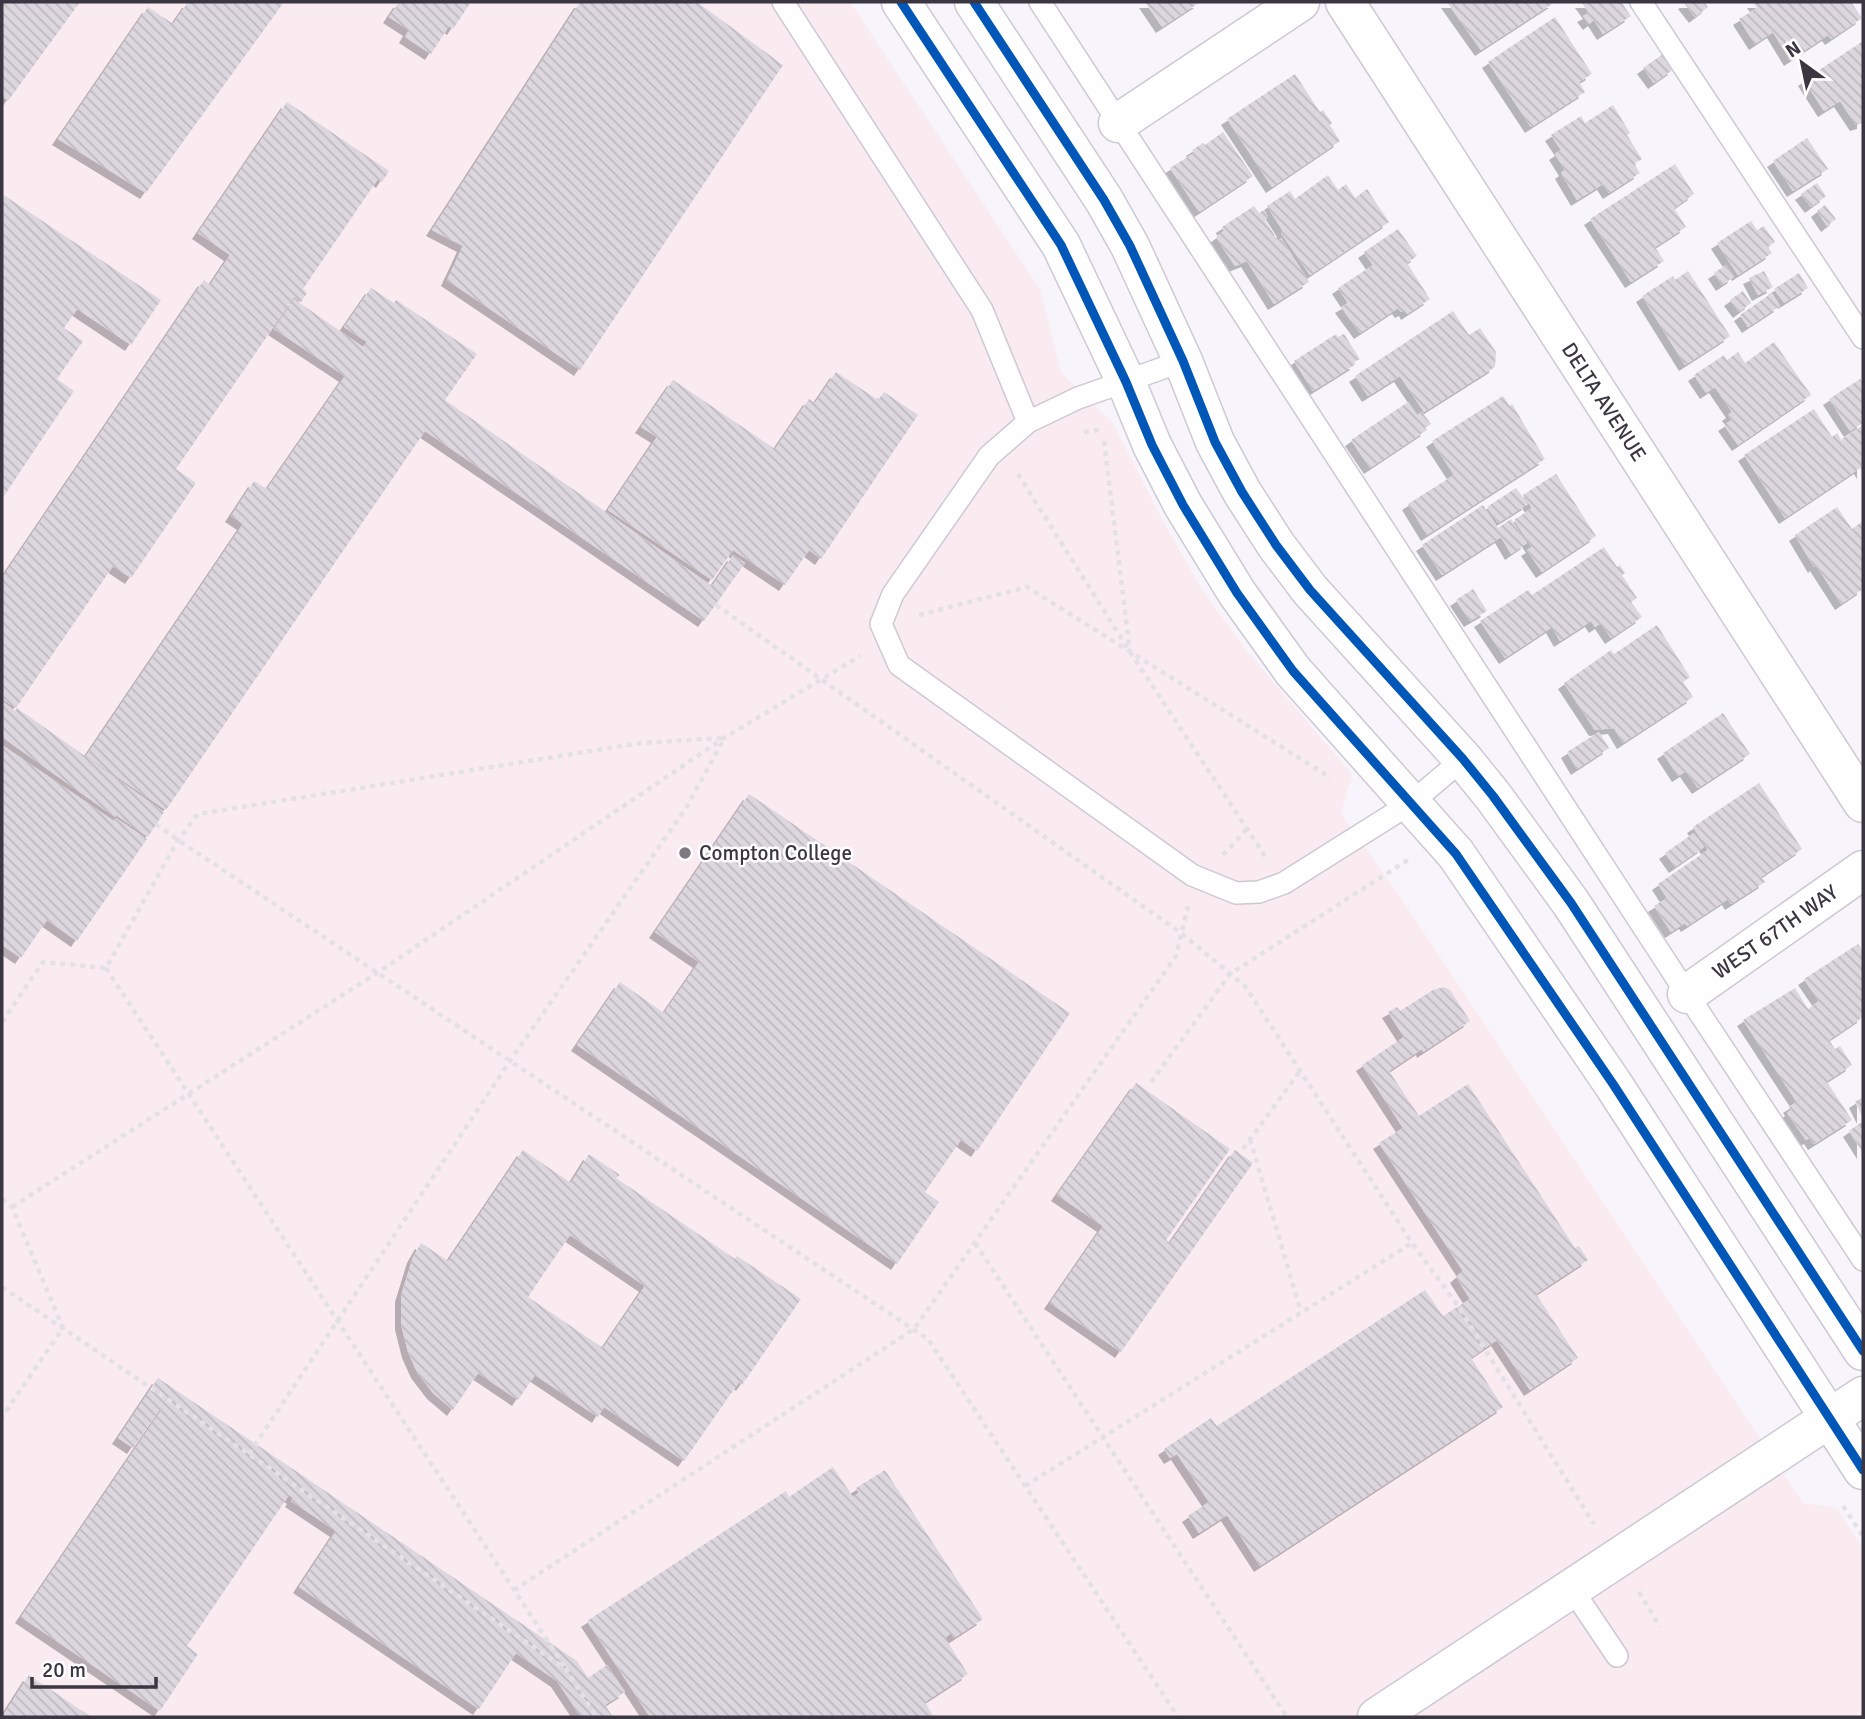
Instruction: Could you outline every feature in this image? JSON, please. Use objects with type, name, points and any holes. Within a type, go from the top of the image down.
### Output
[{"type":"street","points":[[901,2],[1061,245],[1126,382],[1158,457],[1183,505],[1237,593],[1293,671],[1455,854],[1613,1084],[1863,1470]]},
{"type":"street","points":[[974,2],[1104,200],[1130,246],[1183,361],[1215,442],[1242,492],[1276,545],[1310,590],[1493,796],[1571,903],[1863,1351]]},
{"type":"street","points":[[1118,123],[1300,2]]},
{"type":"street","name":"DELTA AVENUE","points":[[1345,2],[1863,803]]},
{"type":"street","name":"WEST 67TH WAY","points":[[1687,994],[1863,870]]},
{"type":"street","points":[[1377,1717],[1863,1396]]},
{"type":"lane","points":[[783,2],[982,310],[1028,422]]},
{"type":"lane","points":[[1040,2],[1863,1261]]},
{"type":"lane","points":[[1641,2],[1863,338]]},
{"type":"lane","points":[[1183,361],[1078,398],[1028,422],[989,456],[893,594],[881,624],[899,665],[1192,876],[1236,893],[1259,892],[1283,883],[1411,803],[1463,760]]},
{"type":"lane","points":[[1572,1589],[1617,1656]]},
{"type":"path","points":[[1073,437],[1083,432],[1103,429],[1130,652]]},
{"type":"path","points":[[1010,485],[1025,466]]},
{"type":"path","points":[[1018,474],[1130,652],[1283,883]]},
{"type":"path","points":[[926,604],[918,615],[1027,587],[1340,785]]},
{"type":"path","points":[[716,605],[1181,933],[1245,986],[1412,1243],[1465,1317],[1593,1522]]},
{"type":"path","points":[[12,1207],[377,973],[724,738],[887,639]]},
{"type":"path","points":[[106,968],[178,840],[198,814],[641,743],[724,738]]},
{"type":"path","points":[[249,1454],[510,1061],[686,808],[724,738]]},
{"type":"path","points":[[156,824],[928,1339],[1178,1717]]},
{"type":"path","points":[[514,1590],[914,1329],[1176,956],[1186,909],[1205,880],[1247,829]]},
{"type":"path","points":[[1151,1083],[1230,974],[1418,853]]},
{"type":"path","points":[[2,1022],[43,962],[106,968]]},
{"type":"path","points":[[106,968],[596,1717]]},
{"type":"path","points":[[1243,1149],[1300,1071]]},
{"type":"path","points":[[1250,1139],[1301,1312]]},
{"type":"path","points":[[2,1199],[12,1207],[63,1328]]},
{"type":"path","points":[[975,1243],[1287,1717]]},
{"type":"path","points":[[1025,1486],[1412,1243]]},
{"type":"path","points":[[2,1287],[566,1670]]},
{"type":"path","points":[[2,1417],[63,1328]]},
{"type":"path","points":[[1634,1585],[1660,1627]]},
{"type":"shaded area","name":"Compton College","points":[[2,2],[850,2],[1040,289],[1061,372],[1113,423],[1163,521],[1203,591],[1247,651],[1352,774],[1341,814],[1397,892],[1803,1503],[1837,1508],[1863,1547],[1863,1717],[2,1717]]},
{"type":"building","points":[[2,2],[80,2],[8,101],[2,96]]},
{"type":"building","points":[[188,2],[284,2],[146,193],[58,139],[148,7],[173,24]]},
{"type":"building","points":[[399,2],[471,2],[453,29],[449,26],[431,54],[405,37],[409,30],[389,17]]},
{"type":"building","points":[[580,2],[697,2],[783,65],[580,370],[447,280],[463,246],[432,230]]},
{"type":"building","points":[[1145,2],[1200,2],[1162,27]]},
{"type":"building","points":[[1447,2],[1555,2],[1481,50]]},
{"type":"building","points":[[1581,2],[1621,2],[1631,16],[1603,34],[1594,20],[1589,24],[1583,16],[1589,13]]},
{"type":"building","points":[[1704,2],[1708,7],[1695,17],[1684,3]]},
{"type":"building","points":[[1753,2],[1851,2],[1862,18],[1831,39],[1828,35],[1790,60],[1773,32],[1755,44],[1739,19],[1757,8]]},
{"type":"building","points":[[1555,17],[1592,74],[1579,82],[1585,92],[1531,127],[1488,62]]},
{"type":"building","points":[[1863,41],[1863,123],[1856,125],[1840,101],[1824,111],[1804,80]]},
{"type":"building","points":[[1663,54],[1674,69],[1654,83],[1643,68]]},
{"type":"building","points":[[1295,74],[1320,112],[1323,110],[1332,123],[1330,125],[1340,141],[1272,187],[1227,119]]},
{"type":"building","points":[[287,102],[389,171],[382,182],[378,179],[303,289],[307,293],[301,302],[294,297],[176,469],[196,483],[131,578],[113,566],[16,708],[2,699],[2,578],[204,280],[210,285],[230,255],[198,233]]},
{"type":"building","points":[[1613,105],[1642,159],[1634,164],[1640,173],[1609,193],[1603,184],[1577,200],[1561,173],[1565,170],[1555,154],[1561,150],[1551,135],[1581,116],[1585,123]]},
{"type":"building","points":[[1223,132],[1253,176],[1199,212],[1170,168],[1194,153],[1192,150],[1203,143],[1205,145]]},
{"type":"building","points":[[1807,138],[1828,169],[1793,191],[1773,161]]},
{"type":"building","points":[[1675,164],[1694,194],[1674,208],[1686,227],[1655,247],[1664,261],[1631,282],[1590,219]]},
{"type":"building","points":[[1328,175],[1338,190],[1346,184],[1355,198],[1367,189],[1389,222],[1310,275],[1281,233],[1283,231],[1267,206],[1290,191],[1295,199]]},
{"type":"building","points":[[1817,183],[1826,196],[1811,207],[1801,194]]},
{"type":"building","points":[[2,194],[161,300],[131,345],[77,309],[64,328],[83,341],[57,379],[74,391],[2,499],[4,259]]},
{"type":"building","points":[[1825,205],[1836,219],[1827,226],[1817,211]]},
{"type":"building","points":[[1254,206],[1259,213],[1264,210],[1268,217],[1265,220],[1278,241],[1281,238],[1309,282],[1274,304],[1247,261],[1235,266],[1216,237],[1224,231],[1222,227]]},
{"type":"building","points":[[1751,221],[1757,230],[1764,226],[1775,242],[1768,247],[1772,253],[1738,275],[1717,243]]},
{"type":"building","points":[[1398,229],[1417,256],[1407,263],[1430,299],[1407,314],[1405,310],[1401,312],[1398,308],[1360,333],[1341,307],[1348,303],[1338,288],[1373,265],[1364,252]]},
{"type":"building","points":[[1726,265],[1734,277],[1722,285],[1714,273]]},
{"type":"building","points":[[1688,271],[1730,336],[1685,365],[1642,296],[1673,276],[1675,280]]},
{"type":"building","points":[[1764,271],[1773,287],[1758,295],[1749,278]]},
{"type":"building","points":[[1799,273],[1808,288],[1784,303],[1774,289]]},
{"type":"building","points":[[371,288],[394,303],[396,300],[477,354],[445,400],[712,586],[733,555],[745,563],[704,621],[425,431],[166,810],[86,756],[243,524],[231,516],[254,481],[267,489],[345,376],[274,329],[294,299],[363,347],[367,342],[344,327]]},
{"type":"building","points":[[1743,291],[1751,303],[1739,312],[1730,300]]},
{"type":"building","points":[[1772,293],[1780,306],[1748,327],[1740,315]]},
{"type":"building","points":[[1453,311],[1469,335],[1480,328],[1496,352],[1495,367],[1424,412],[1400,376],[1368,396],[1355,376]]},
{"type":"building","points":[[1336,334],[1338,337],[1344,334],[1360,359],[1313,391],[1294,361]]},
{"type":"building","points":[[1774,342],[1811,395],[1738,445],[1724,425],[1732,420],[1728,415],[1732,412],[1715,387],[1706,393],[1694,375],[1724,355],[1727,360],[1738,352],[1745,363]]},
{"type":"building","points":[[836,372],[878,400],[884,392],[918,415],[821,559],[809,550],[785,585],[733,550],[712,580],[608,510],[657,437],[641,427],[673,380],[775,449],[809,399],[815,403]]},
{"type":"building","points":[[1860,379],[1863,383],[1863,423],[1850,431],[1829,399]]},
{"type":"building","points":[[1503,396],[1510,406],[1512,404],[1545,459],[1427,535],[1408,504],[1454,475],[1432,441]]},
{"type":"building","points":[[1408,402],[1417,415],[1422,412],[1431,424],[1425,428],[1427,430],[1370,468],[1351,440]]},
{"type":"building","points":[[1814,409],[1832,437],[1837,433],[1845,446],[1842,439],[1863,425],[1863,473],[1860,468],[1785,518],[1744,455]]},
{"type":"building","points":[[1556,474],[1596,536],[1542,572],[1527,550],[1532,547],[1514,520],[1532,508],[1523,495]]},
{"type":"building","points":[[1516,488],[1528,504],[1498,523],[1487,507]]},
{"type":"building","points":[[1483,505],[1498,528],[1511,519],[1527,543],[1511,554],[1501,537],[1442,575],[1422,545]]},
{"type":"building","points":[[1837,507],[1852,529],[1863,521],[1863,589],[1841,604],[1795,535]]},
{"type":"building","points":[[1604,547],[1617,567],[1620,565],[1625,573],[1622,575],[1637,598],[1631,602],[1642,617],[1611,638],[1601,623],[1595,627],[1591,621],[1560,641],[1552,627],[1505,658],[1480,621],[1528,590],[1532,595]]},
{"type":"building","points":[[1473,589],[1487,611],[1470,621],[1456,600]]},
{"type":"building","points":[[1657,625],[1690,677],[1683,682],[1693,697],[1623,743],[1614,728],[1595,730],[1564,683],[1611,650],[1614,654]]},
{"type":"building","points":[[2,701],[15,711],[17,708],[164,812],[148,837],[116,815],[115,817],[2,737]]},
{"type":"building","points":[[1723,713],[1750,754],[1698,788],[1686,771],[1678,776],[1663,753]]},
{"type":"building","points":[[1599,732],[1609,748],[1577,769],[1567,752]]},
{"type":"building","points":[[2,745],[114,821],[116,818],[147,839],[77,941],[47,920],[21,958],[2,945]]},
{"type":"building","points":[[1759,783],[1802,849],[1761,877],[1765,882],[1731,904],[1728,899],[1687,926],[1685,923],[1671,932],[1654,906],[1667,898],[1658,884],[1708,850],[1693,827]]},
{"type":"building","points":[[749,794],[1070,1013],[977,1151],[961,1140],[925,1192],[939,1202],[897,1264],[577,1045],[620,982],[664,1013],[699,962],[655,932]]},
{"type":"building","points":[[1694,833],[1704,847],[1675,867],[1665,853]]},
{"type":"building","points":[[1858,944],[1863,952],[1863,1017],[1829,1040],[1835,1049],[1840,1046],[1852,1065],[1796,1101],[1743,1020],[1795,988],[1808,1009],[1819,1001],[1804,979]]},
{"type":"building","points":[[1444,987],[1450,990],[1470,1021],[1389,1071],[1419,1116],[1468,1084],[1575,1248],[1579,1246],[1588,1260],[1536,1294],[1578,1358],[1530,1390],[1497,1340],[1471,1358],[1503,1407],[1260,1566],[1227,1515],[1199,1533],[1188,1516],[1209,1502],[1177,1454],[1170,1458],[1164,1449],[1211,1418],[1217,1426],[1425,1290],[1443,1316],[1470,1299],[1456,1277],[1463,1271],[1379,1143],[1403,1128],[1362,1065],[1404,1037],[1388,1012],[1397,1007],[1400,1011],[1433,990]]},
{"type":"building","points":[[1827,1082],[1852,1120],[1814,1144],[1810,1138],[1806,1140],[1787,1113],[1791,1110],[1789,1107]]},
{"type":"building","points":[[1136,1083],[1230,1149],[1166,1240],[1170,1243],[1235,1150],[1253,1163],[1121,1352],[1050,1303],[1103,1226],[1057,1195]]},
{"type":"building","points":[[1863,1097],[1863,1118],[1855,1102]]},
{"type":"building","points":[[1863,1121],[1863,1153],[1849,1131]]},
{"type":"building","points":[[523,1150],[571,1183],[589,1154],[620,1175],[616,1178],[735,1259],[737,1256],[801,1299],[742,1385],[739,1382],[684,1461],[604,1407],[598,1417],[535,1375],[518,1400],[478,1373],[453,1410],[433,1393],[417,1372],[408,1352],[401,1324],[401,1296],[413,1257],[421,1243],[448,1261]],"holes":[[[570,1235],[645,1286],[603,1348],[528,1297]]]},
{"type":"building","points":[[158,1378],[577,1661],[588,1678],[607,1665],[625,1692],[605,1705],[613,1717],[581,1717],[557,1681],[516,1653],[479,1709],[299,1587],[336,1531],[291,1501],[293,1498],[289,1495],[187,1646],[198,1654],[160,1711],[21,1617],[162,1409],[133,1448],[118,1438]]},
{"type":"building","points":[[833,1467],[853,1497],[859,1493],[856,1488],[885,1470],[983,1619],[954,1638],[951,1633],[945,1638],[968,1674],[925,1702],[934,1717],[650,1717],[587,1621],[786,1491],[789,1497]]},
{"type":"building","points":[[29,1675],[91,1717],[2,1717]]},
{"type":"cycle path","points":[[901,2],[1061,245],[1126,382],[1152,445],[1183,505],[1237,593],[1293,671],[1456,854],[1613,1084],[1863,1470]]},
{"type":"cycle path","points":[[974,2],[1104,200],[1130,246],[1183,361],[1215,442],[1242,492],[1276,545],[1310,590],[1463,759],[1571,903],[1863,1351]]},
{"type":"place","name":"Compton College","points":[[685,853]]}]
